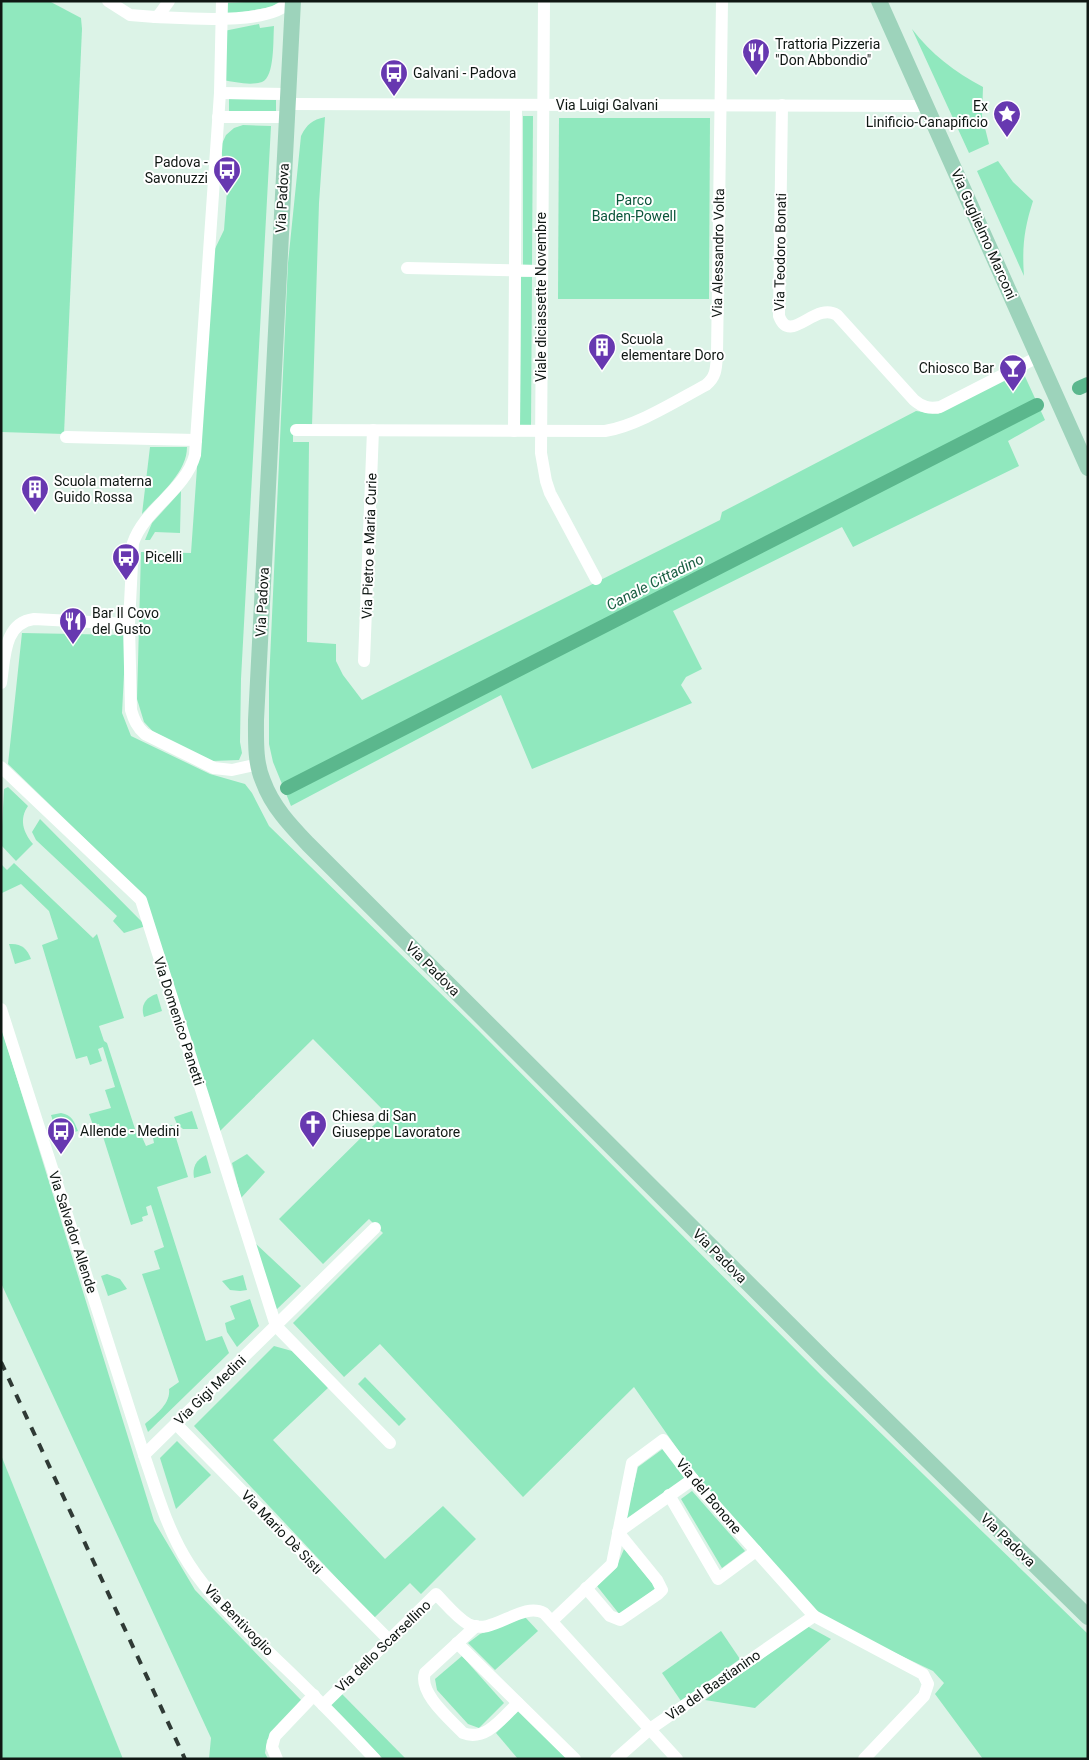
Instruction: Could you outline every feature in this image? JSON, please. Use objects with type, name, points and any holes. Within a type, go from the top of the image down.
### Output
[{"type":"main road","name":"Via Padova","points":[[291,1],[256,720],[262,780],[279,812],[290,826],[672,1208],[1088,1617]]},
{"type":"main road","name":"Via Guglielmo Marconi","points":[[880,1],[1088,468]]},
{"type":"street","name":"Via Padova","points":[[108,1],[130,15],[221,20],[273,12],[291,1]]},
{"type":"street","points":[[155,17],[160,15],[169,1]]},
{"type":"street","points":[[222,1],[220,93],[195,454],[192,466],[187,474],[149,516],[136,533],[133,544],[129,624],[131,710],[139,728],[153,739],[214,768],[232,770],[259,764]]},
{"type":"street","name":"Viale diciassette Novembre","points":[[544,1],[540,431],[543,468],[548,487],[596,579]]},
{"type":"street","name":"Via Alessandro Volta","points":[[540,431],[605,431],[617,429],[706,386],[713,380],[717,354],[722,1]]},
{"type":"street","points":[[220,93],[287,105]]},
{"type":"street","name":"Viale diciassette Novembre","points":[[514,430],[516,104]]},
{"type":"street","points":[[218,117],[287,105]]},
{"type":"street","name":"Via Luigi Galvani","points":[[287,105],[926,106]]},
{"type":"street","name":"Via Teodoro Bonati","points":[[782,106],[779,316],[784,325],[788,327],[794,326],[822,312],[832,312],[837,315],[914,400],[920,405],[932,408],[940,406],[1038,357]]},
{"type":"street","points":[[407,268],[541,271]]},
{"type":"street","points":[[296,430],[540,431]]},
{"type":"street","name":"Via Pietro e Maria Curie","points":[[364,661],[373,430]]},
{"type":"street","points":[[66,437],[196,440]]},
{"type":"street","points":[[1,683],[7,635],[18,624],[26,620],[129,624]]},
{"type":"street","name":"Via Domenico Panetti","points":[[1,767],[141,900],[276,1326]]},
{"type":"street","name":"Via Salvador Allende","points":[[1,1009],[144,1455]]},
{"type":"street","name":"Via Gigi Medini","points":[[144,1455],[375,1228]]},
{"type":"street","points":[[276,1326],[390,1443]]},
{"type":"street","name":"Via Mario Dè Sisti","points":[[176,1424],[389,1640]]},
{"type":"street","name":"Via del Bonone","points":[[618,1532],[632,1463],[663,1440],[693,1479],[814,1616],[923,1674],[928,1684],[926,1691],[864,1759]]},
{"type":"street","name":"Via Bentivoglio","points":[[144,1455],[171,1531],[188,1563],[200,1580],[218,1602],[314,1695],[375,1759]]},
{"type":"street","points":[[552,1621],[612,1564],[618,1532],[693,1479]]},
{"type":"street","points":[[670,1495],[718,1579],[756,1551]]},
{"type":"street","points":[[586,1588],[610,1616],[620,1620],[624,1619],[662,1590],[657,1580],[618,1532]]},
{"type":"street","name":"Via dello Scarsellino","points":[[323,1705],[436,1594],[467,1624],[476,1626]]},
{"type":"street","points":[[518,1703],[483,1734],[475,1736],[463,1733],[431,1698],[426,1691],[423,1678],[428,1669],[476,1626],[494,1624],[534,1610],[544,1613],[677,1759]]},
{"type":"street","name":"Via del Bastianino","points":[[616,1759],[650,1728],[814,1616]]},
{"type":"street","points":[[457,1643],[575,1759]]},
{"type":"street","points":[[277,1759],[272,1747],[275,1736],[314,1695]]},
{"type":"green space","points":[[1,1],[49,1],[81,18],[64,434],[1,432]]},
{"type":"green space","points":[[280,1],[272,7],[225,15],[226,3]]},
{"type":"green space","points":[[259,24],[260,28],[274,26],[271,66],[266,79],[253,84],[223,80],[224,31]]},
{"type":"green space","points":[[912,29],[944,62],[983,87],[982,116],[989,144],[969,153]]},
{"type":"green space","points":[[229,99],[276,100],[276,111],[229,111]]},
{"type":"green space","points":[[523,116],[533,116],[532,265],[523,265]]},
{"type":"green space","points":[[325,117],[319,203],[312,426],[293,425],[293,442],[309,442],[307,642],[336,644],[336,661],[343,675],[362,700],[720,520],[722,512],[916,411],[938,414],[1022,370],[1045,420],[1008,441],[1019,466],[853,547],[842,527],[673,611],[702,669],[686,677],[681,685],[692,703],[532,769],[501,695],[291,806],[273,762],[269,744],[269,682],[288,263],[301,136],[310,123]]},
{"type":"green space","name":"Parco Baden-Powell","points":[[559,118],[710,118],[709,299],[558,299]]},
{"type":"green space","points":[[243,125],[271,126],[241,679],[240,742],[242,753],[239,760],[212,761],[158,737],[144,722],[137,699],[141,552],[191,553],[212,255],[224,230],[228,177],[220,148],[226,135],[234,128]]},
{"type":"green space","points":[[998,161],[1013,182],[1033,201],[1024,238],[1024,276],[977,171]]},
{"type":"green space","points":[[521,277],[532,277],[531,427],[520,426]]},
{"type":"green space","points":[[150,447],[187,447],[186,457],[177,475],[142,514]]},
{"type":"green space","points":[[181,491],[180,533],[155,532],[150,540],[145,540],[152,523]]},
{"type":"green space","points":[[22,633],[126,635],[122,713],[131,736],[210,774],[245,784],[252,793],[269,826],[477,1029],[824,1378],[1088,1634],[1088,1759],[983,1759],[935,1694],[944,1683],[933,1671],[816,1615],[697,1477],[634,1387],[523,1497],[380,1344],[344,1377],[293,1323],[383,1233],[369,1219],[323,1264],[279,1219],[386,1113],[313,1039],[220,1131],[144,896],[8,764]]},
{"type":"green space","points":[[8,787],[28,806],[25,811],[23,825],[33,844],[16,861],[1,845],[4,789]]},
{"type":"green space","points":[[40,819],[146,926],[124,933],[113,921],[117,916],[36,840],[32,832]]},
{"type":"green space","points":[[14,863],[93,938],[97,934],[124,1018],[99,1026],[104,1041],[107,1043],[138,1138],[142,1137],[146,1146],[154,1143],[152,1133],[172,1125],[188,1177],[157,1187],[206,1341],[222,1336],[229,1353],[148,1432],[145,1424],[158,1413],[168,1400],[169,1389],[179,1382],[142,1274],[160,1269],[154,1251],[164,1247],[151,1205],[146,1207],[148,1215],[142,1217],[143,1221],[131,1225],[99,1124],[93,1125],[89,1114],[111,1108],[105,1090],[115,1087],[103,1047],[98,1049],[102,1061],[90,1065],[87,1056],[76,1059],[42,945],[58,939],[49,911],[21,884],[2,893],[1,896],[1,864],[7,870]]},
{"type":"green space","points":[[9,944],[17,944],[23,947],[31,959],[15,964]]},
{"type":"green space","points":[[157,994],[162,1011],[144,1017],[143,1005],[147,999]]},
{"type":"green space","points":[[1,1027],[154,1521],[195,1590],[302,1701],[267,1740],[265,1753],[268,1759],[209,1759],[211,1738],[1,1283]]},
{"type":"green space","points":[[192,1111],[198,1129],[183,1129],[177,1124],[174,1117]]},
{"type":"green space","points":[[61,1113],[68,1115],[72,1119],[78,1131],[58,1137],[51,1115]]},
{"type":"green space","points":[[247,1154],[265,1172],[241,1198],[232,1163]]},
{"type":"green space","points":[[206,1155],[211,1173],[194,1178],[196,1164]]},
{"type":"green space","points":[[255,1243],[301,1286],[276,1310]]},
{"type":"green space","points":[[107,1274],[120,1279],[127,1289],[108,1296],[101,1276]]},
{"type":"green space","points":[[243,1275],[247,1290],[230,1290],[222,1281]]},
{"type":"green space","points":[[250,1299],[259,1326],[237,1347],[227,1332],[225,1323],[235,1319],[230,1306]]},
{"type":"green space","points":[[274,1346],[292,1351],[329,1387],[273,1440],[385,1559],[443,1506],[476,1539],[421,1594],[410,1583],[374,1618],[194,1426]]},
{"type":"green space","points":[[365,1377],[406,1419],[399,1426],[358,1384]]},
{"type":"green space","points":[[177,1441],[211,1475],[176,1509],[160,1458]]},
{"type":"green space","points":[[664,1448],[687,1477],[625,1521],[638,1467]]},
{"type":"green space","points":[[1,1455],[123,1759],[3,1759],[1,1757]]},
{"type":"green space","points":[[692,1491],[745,1551],[722,1568],[681,1499]]},
{"type":"green space","points":[[624,1549],[656,1588],[620,1615],[597,1586],[616,1568]]},
{"type":"green space","points":[[525,1617],[538,1631],[495,1670],[468,1643],[480,1634]]},
{"type":"green space","points":[[807,1626],[831,1639],[755,1708],[705,1700]]},
{"type":"green space","points":[[721,1631],[740,1659],[681,1701],[662,1673]]},
{"type":"green space","points":[[462,1656],[504,1703],[479,1728],[468,1724],[437,1690],[435,1679]]},
{"type":"green space","points":[[341,1693],[406,1759],[383,1759],[330,1705]]},
{"type":"green space","points":[[519,1709],[569,1759],[518,1759],[496,1733]]},
{"type":"waterway","points":[[1079,388],[1088,384]]},
{"type":"waterway","name":"Canale Cittadino","points":[[287,788],[1037,405]]},
{"type":"railway","points":[[1,1362],[185,1759]]},
{"type":"place","name":"Trattoria Pizzeria \"Don Abbondio\"","points":[[756,76]]},
{"type":"place","name":"Galvani - Padova","points":[[394,97]]},
{"type":"place","name":"Ex Linificio-Canapificio","points":[[1007,138]]},
{"type":"place","name":"Padova - Savonuzzi","points":[[227,194]]},
{"type":"place","name":"Scuola elementare Doro","points":[[602,371]]},
{"type":"place","name":"Chiosco Bar","points":[[1013,392]]},
{"type":"place","name":"Scuola materna Guido Rossa","points":[[35,513]]},
{"type":"place","name":"Picelli","points":[[126,581]]},
{"type":"place","name":"Bar Il Covo del Gusto","points":[[73,645]]},
{"type":"place","name":"Chiesa di San Giuseppe Lavoratore","points":[[313,1148]]},
{"type":"place","name":"Allende - Medini","points":[[61,1155]]}]
